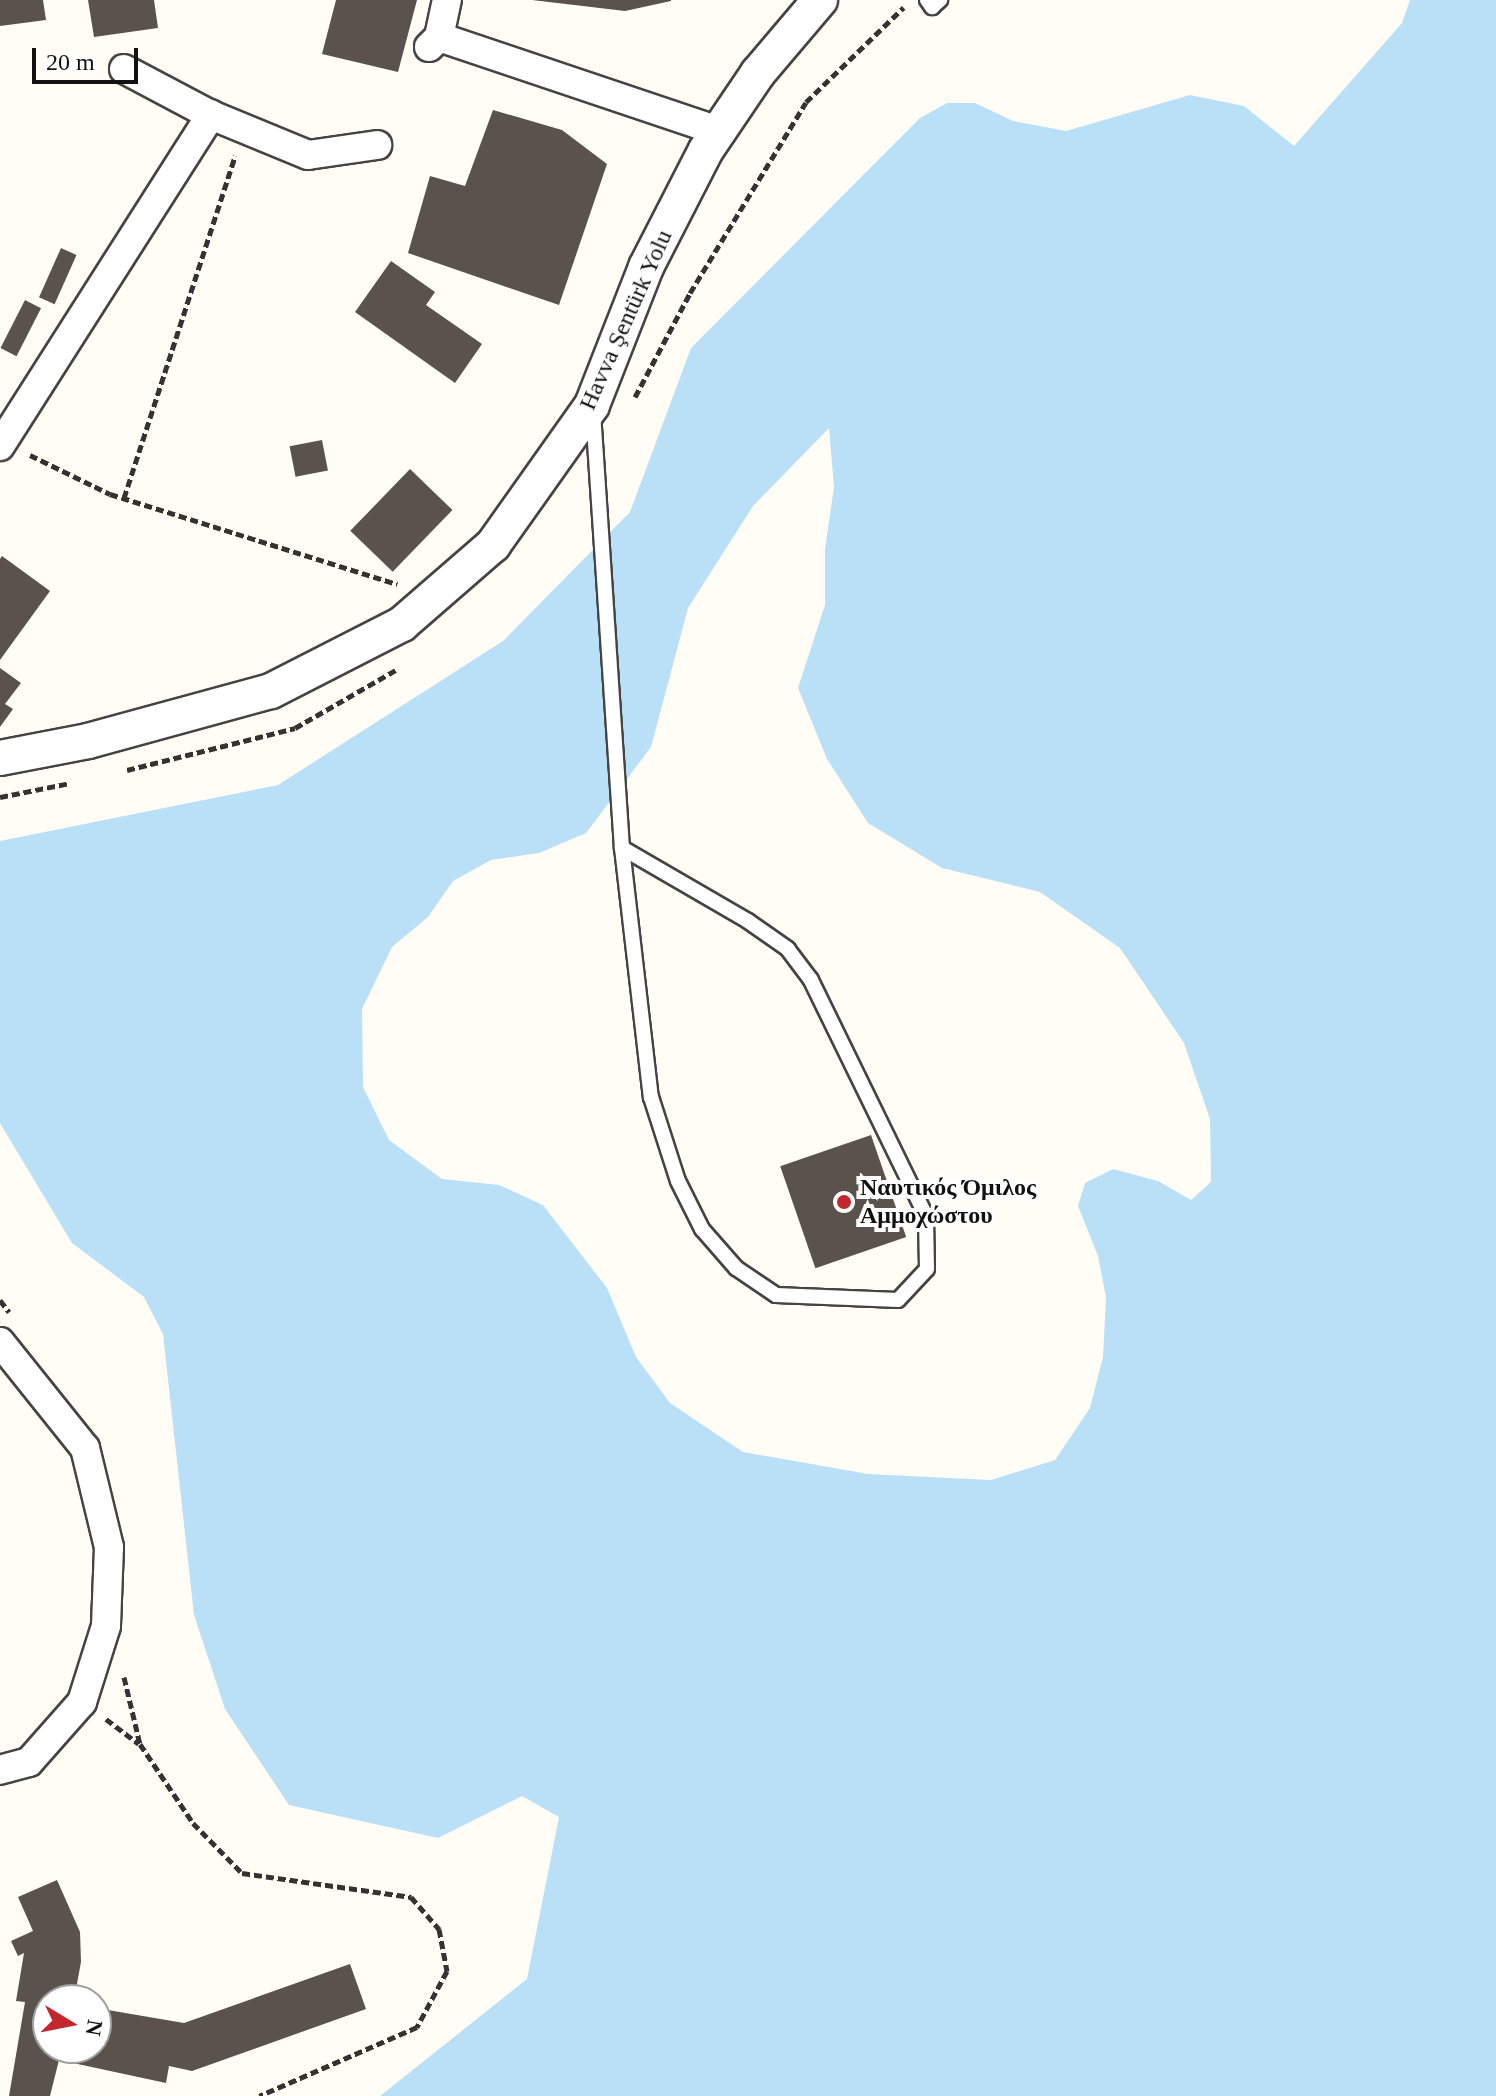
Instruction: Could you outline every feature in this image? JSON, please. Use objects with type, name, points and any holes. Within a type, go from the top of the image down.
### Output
[{"type":"street","points":[[447,0],[434,42],[721,132]]},
{"type":"street","name":"Havva Şentürk Yolu","points":[[0,758],[88,741],[271,691],[402,624],[493,545],[592,405],[646,267],[721,132],[758,73],[820,0]]},
{"type":"street","points":[[124,69],[211,115],[308,155],[377,145]]},
{"type":"street","points":[[2,444],[211,115]]},
{"type":"street","points":[[0,1770],[29,1762],[82,1702],[106,1626],[109,1547],[85,1448],[9,1333]]},
{"type":"lane","points":[[927,0],[932,7],[940,0]]},
{"type":"lane","points":[[592,405],[622,848],[651,1097],[678,1181],[702,1229],[736,1268],[776,1295],[898,1300],[927,1269],[926,1216],[811,980],[788,949],[748,921],[622,848]]},
{"type":"path","points":[[124,498],[243,128]]},
{"type":"path","points":[[2,444],[124,498],[379,575],[430,600]]},
{"type":"path","points":[[0,1300],[9,1333]]},
{"type":"path","points":[[121,1665],[140,1744]]},
{"type":"path","points":[[82,1702],[140,1744],[193,1823],[242,1873],[411,1897],[439,1929],[447,1971],[417,2027],[259,2096]]},
{"type":"water","points":[[1410,0],[1496,0],[1496,2096],[380,2096],[527,1979],[559,1817],[522,1796],[438,1838],[289,1805],[225,1709],[194,1615],[163,1334],[144,1297],[72,1243],[0,1123],[0,841],[278,785],[503,641],[630,512],[691,348],[920,118],[947,103],[975,103],[1013,121],[1066,131],[1190,95],[1244,106],[1294,146],[1402,23]],"holes":[[[829,428],[834,487],[825,549],[825,605],[798,688],[827,759],[868,823],[942,868],[1040,892],[1120,948],[1184,1043],[1210,1119],[1211,1182],[1191,1200],[1158,1181],[1113,1169],[1085,1183],[1078,1206],[1098,1256],[1106,1298],[1103,1357],[1090,1408],[1055,1460],[991,1480],[868,1474],[743,1452],[670,1403],[636,1357],[607,1288],[543,1205],[499,1185],[442,1179],[389,1140],[363,1087],[362,1009],[392,947],[428,917],[453,881],[491,860],[539,853],[586,833],[651,747],[688,608],[753,506]]]},
{"type":"building","points":[[0,0],[43,0],[46,20],[0,26]]},
{"type":"building","points":[[88,0],[154,0],[158,28],[94,37]]},
{"type":"building","points":[[336,0],[417,0],[398,72],[322,54]]},
{"type":"building","points":[[532,0],[671,0],[671,1],[625,11]]},
{"type":"building","points":[[493,110],[562,130],[607,164],[559,305],[408,253],[430,176],[465,186]]},
{"type":"building","points":[[61,248],[77,255],[55,304],[39,297]]},
{"type":"building","points":[[391,261],[435,292],[426,305],[482,344],[455,383],[355,312]]},
{"type":"building","points":[[25,300],[41,308],[17,356],[0,348]]},
{"type":"building","points":[[322,440],[328,470],[296,477],[290,446]]},
{"type":"building","points":[[410,469],[452,510],[393,572],[350,531]]},
{"type":"building","points":[[2,556],[50,591],[0,660],[0,559]]},
{"type":"building","points":[[0,668],[21,683],[5,704],[13,709],[0,727]]},
{"type":"building","name":"Ναυτικός Όμιλος Αμμοχώστου","points":[[871,1135],[906,1237],[815,1268],[780,1166]]},
{"type":"building","points":[[57,1880],[80,1932],[81,1962],[77,1984],[32,1984],[32,2064],[58,2064],[50,2096],[9,2096],[25,2002],[16,2001],[24,1953],[18,1956],[11,1941],[33,1931],[18,1897]]},
{"type":"building","points":[[350,1964],[366,2009],[192,2071],[169,2066],[166,2083],[78,2064],[112,2064],[112,2011],[184,2023]]},
{"type":"place","name":"Ναυτικός Όμιλος Αμμοχώστου","points":[[844,1202]]}]
